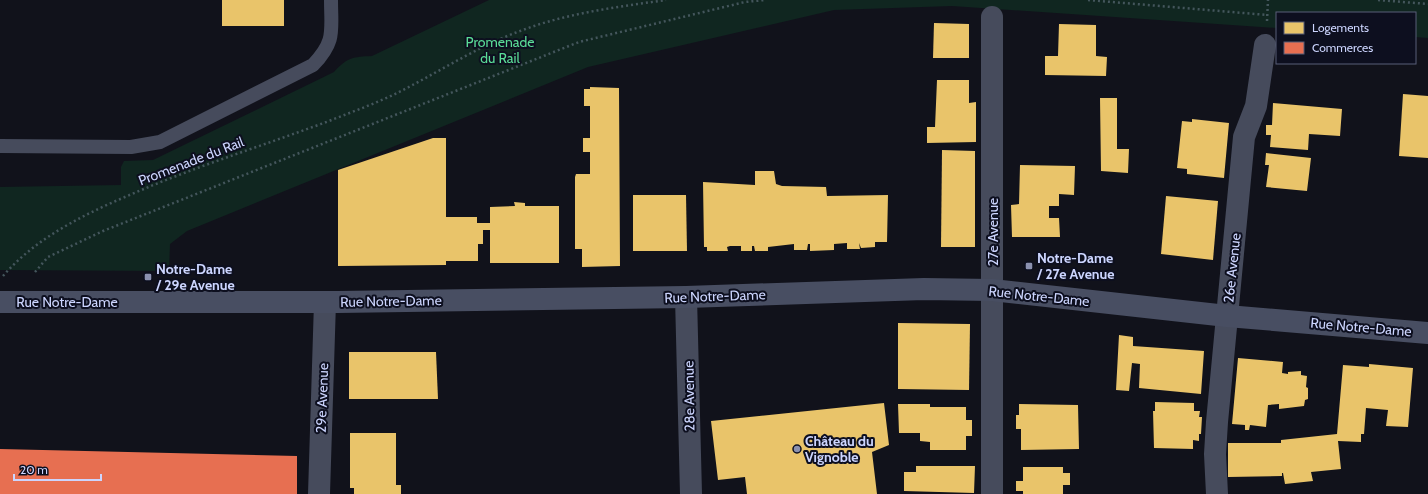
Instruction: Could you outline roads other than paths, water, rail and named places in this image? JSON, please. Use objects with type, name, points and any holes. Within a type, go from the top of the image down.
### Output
[{"type":"street","name":"27e Avenue","points":[[992,17],[992,494]]},
{"type":"street","name":"26e Avenue","points":[[1217,494],[1215,454],[1217,422],[1244,137],[1256,106],[1265,45]]},
{"type":"street","name":"Rue Notre-Dame","points":[[0,302],[325,302],[686,298],[924,289],[992,290],[1227,316],[1428,332]]},
{"type":"street","name":"28e Avenue","points":[[686,298],[691,494]]},
{"type":"street","name":"29e Avenue","points":[[319,494],[325,302]]},
{"type":"lane","points":[[0,146],[130,147],[160,142],[313,65],[325,53],[332,40],[331,0]]},
{"type":"place","name":"Notre-Dame / 27e Avenue","points":[[1029,266]]},
{"type":"place","name":"Notre-Dame / 29e Avenue","points":[[148,277]]},
{"type":"place","name":"Château du Vignoble","points":[[797,449]]},
{"type":"park label","name":"Promenade du Rail","points":[[500,50]]}]
